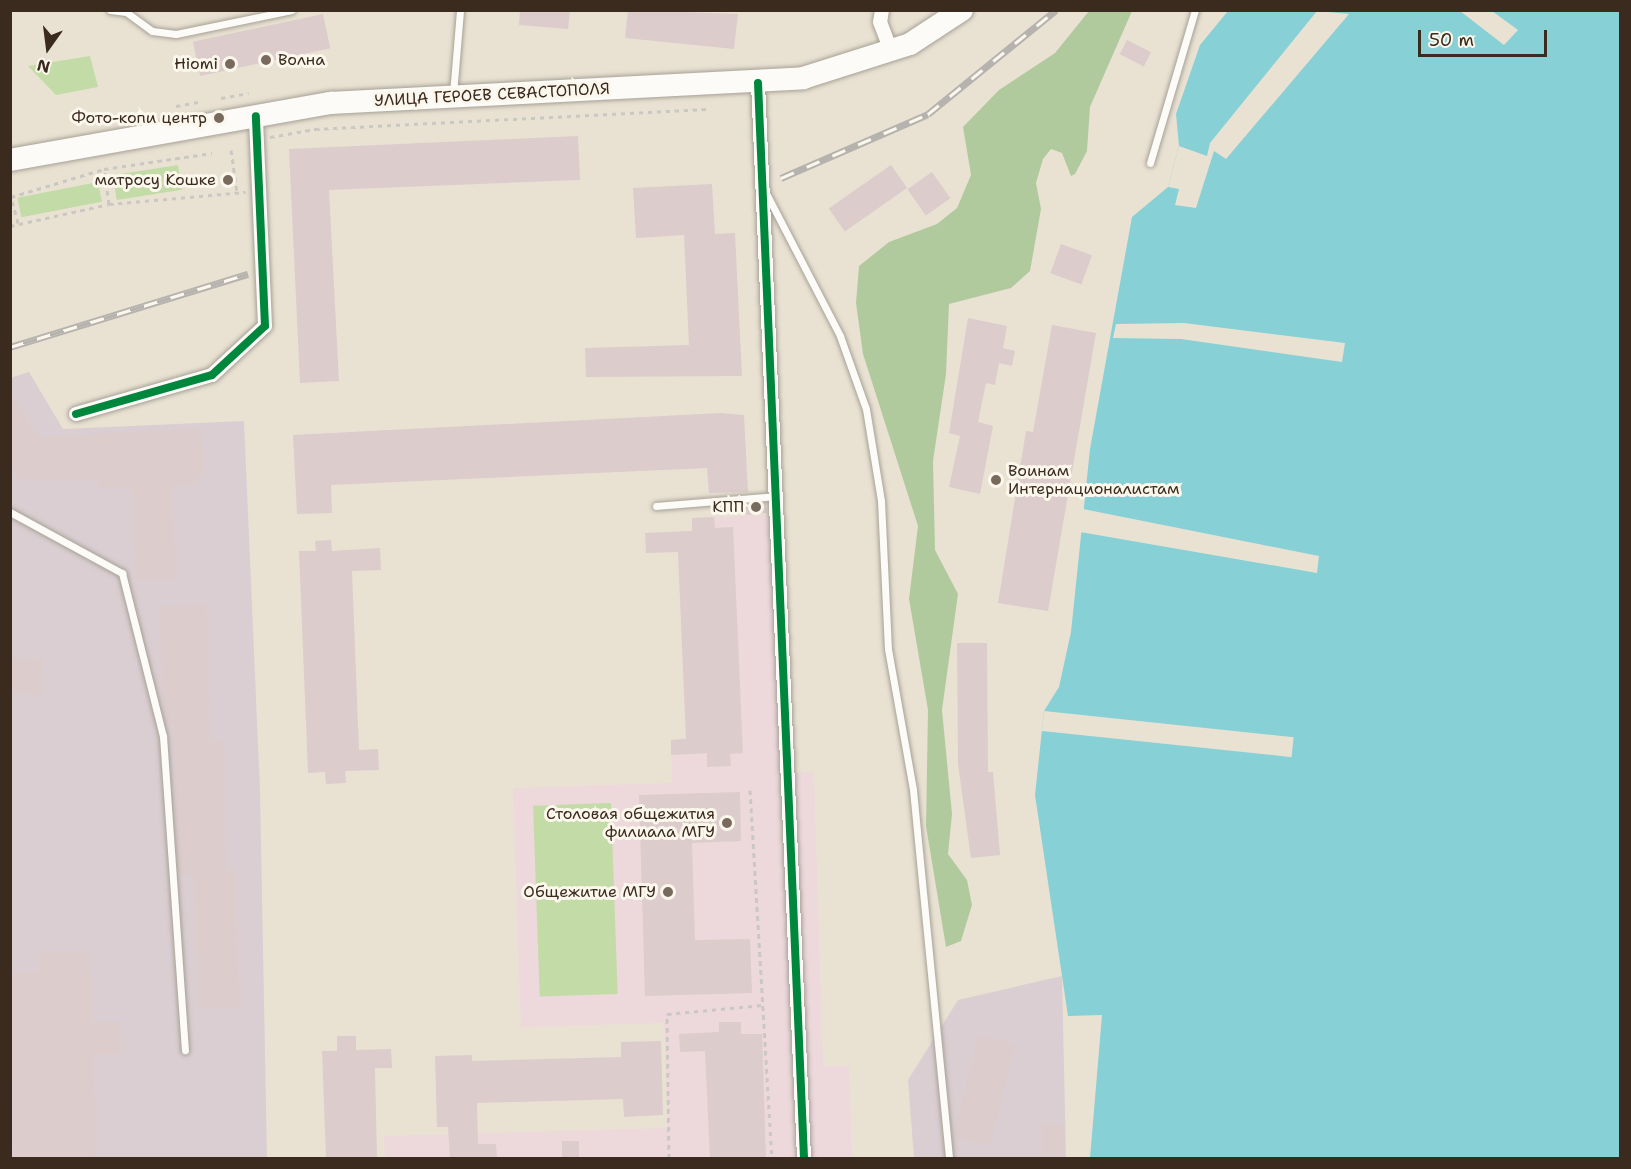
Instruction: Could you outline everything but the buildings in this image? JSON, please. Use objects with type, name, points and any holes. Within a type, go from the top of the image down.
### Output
[{"type":"main road","name":"УЛИЦА ГЕРОЕВ СЕВАСТОПОЛЯ","points":[[10,160],[256,116],[453,94],[758,83],[803,78],[891,51],[962,10]]},
{"type":"street","points":[[882,10],[880,22],[891,51]]},
{"type":"street","points":[[758,83],[765,191],[765,319],[777,496],[804,1158]]},
{"type":"street","points":[[76,414],[212,375],[265,326],[256,116]]},
{"type":"lane","points":[[110,10],[127,11],[152,32],[176,34],[292,10]]},
{"type":"lane","points":[[453,94],[460,10]]},
{"type":"lane","points":[[1150,163],[1195,10]]},
{"type":"lane","points":[[765,191],[840,336],[866,408],[882,501],[888,649],[913,790],[949,1158]]},
{"type":"lane","points":[[656,506],[777,496]]},
{"type":"lane","points":[[10,512],[122,573],[163,736],[185,1050]]},
{"type":"path","points":[[220,98],[249,93]]},
{"type":"path","points":[[176,106],[203,101]]},
{"type":"path","points":[[257,139],[315,129],[707,109]]},
{"type":"path","points":[[231,150],[237,192]]},
{"type":"path","points":[[18,223],[11,197],[104,169],[212,153]]},
{"type":"path","points":[[104,169],[109,204]]},
{"type":"path","points":[[10,226],[109,204],[259,191]]},
{"type":"path","points":[[750,790],[772,1158]]},
{"type":"path","points":[[669,1158],[667,1014],[763,1005]]},
{"type":"shaded area","points":[[29,372],[63,429],[244,421],[260,790],[267,1158],[11,1158],[10,378]]},
{"type":"shaded area","points":[[772,515],[780,773],[814,772],[823,1066],[849,1066],[852,1158],[385,1158],[384,1136],[668,1128],[664,1023],[521,1027],[513,788],[672,783],[671,740],[686,738],[678,552],[646,553],[645,533],[692,531],[692,518]]},
{"type":"shaded area","points":[[1062,976],[1066,1158],[914,1158],[908,1080],[958,1000]]},
{"type":"green space","points":[[1089,11],[1132,11],[1090,107],[1087,151],[1075,174],[1071,176],[1062,153],[1051,149],[1043,159],[1036,183],[1041,209],[1030,271],[1011,288],[949,304],[946,374],[933,461],[935,550],[958,594],[942,710],[952,814],[948,854],[967,880],[972,905],[961,941],[946,947],[926,826],[928,710],[909,599],[918,526],[863,354],[856,303],[859,266],[889,242],[937,224],[957,208],[971,175],[963,127],[999,90],[1055,53]]},
{"type":"green space","points":[[90,56],[98,87],[56,95],[28,66]]},
{"type":"green space","points":[[178,165],[182,190],[117,200],[113,175]]},
{"type":"green space","points":[[98,182],[102,202],[21,217],[18,198]]},
{"type":"green space","points":[[611,803],[618,994],[540,997],[533,806]]},
{"type":"water","points":[[1228,11],[1620,11],[1620,1158],[1090,1158],[1102,1015],[1068,1016],[1035,795],[1044,711],[1059,687],[1071,632],[1090,449],[1132,217],[1168,187],[1179,146],[1176,114],[1200,45]]},
{"type":"pier","points":[[1317,11],[1349,14],[1226,159],[1214,151],[1196,208],[1175,205],[1179,189],[1168,187],[1179,146],[1207,156],[1210,143]]},
{"type":"pier","points":[[1460,11],[1492,11],[1518,30],[1504,45]]},
{"type":"pier","points":[[1184,323],[1345,343],[1342,362],[1181,339],[1113,338],[1116,324]]},
{"type":"pier","points":[[1083,509],[1319,556],[1317,573],[1080,532]]},
{"type":"pier","points":[[1044,711],[1294,737],[1292,757],[1042,731]]},
{"type":"railway","points":[[781,178],[928,114],[1056,10]]},
{"type":"railway","points":[[10,347],[248,274]]},
{"type":"cycle path","points":[[758,83],[804,1158]]},
{"type":"cycle path","points":[[76,414],[212,375],[265,326],[256,116]]},
{"type":"place","name":"Волна","points":[[266,60]]},
{"type":"place","name":"Hiomi","points":[[230,64]]},
{"type":"place","name":"Фото-копи центр","points":[[219,118]]},
{"type":"place","name":"матросу Кошке","points":[[228,180]]},
{"type":"place","name":"Воинам Интернационалистам","points":[[996,480]]},
{"type":"place","name":"КПП","points":[[756,507]]},
{"type":"place","name":"Столовая общежития филиала МГУ","points":[[727,823]]},
{"type":"place","name":"Общежитие МГУ","points":[[668,892]]}]
